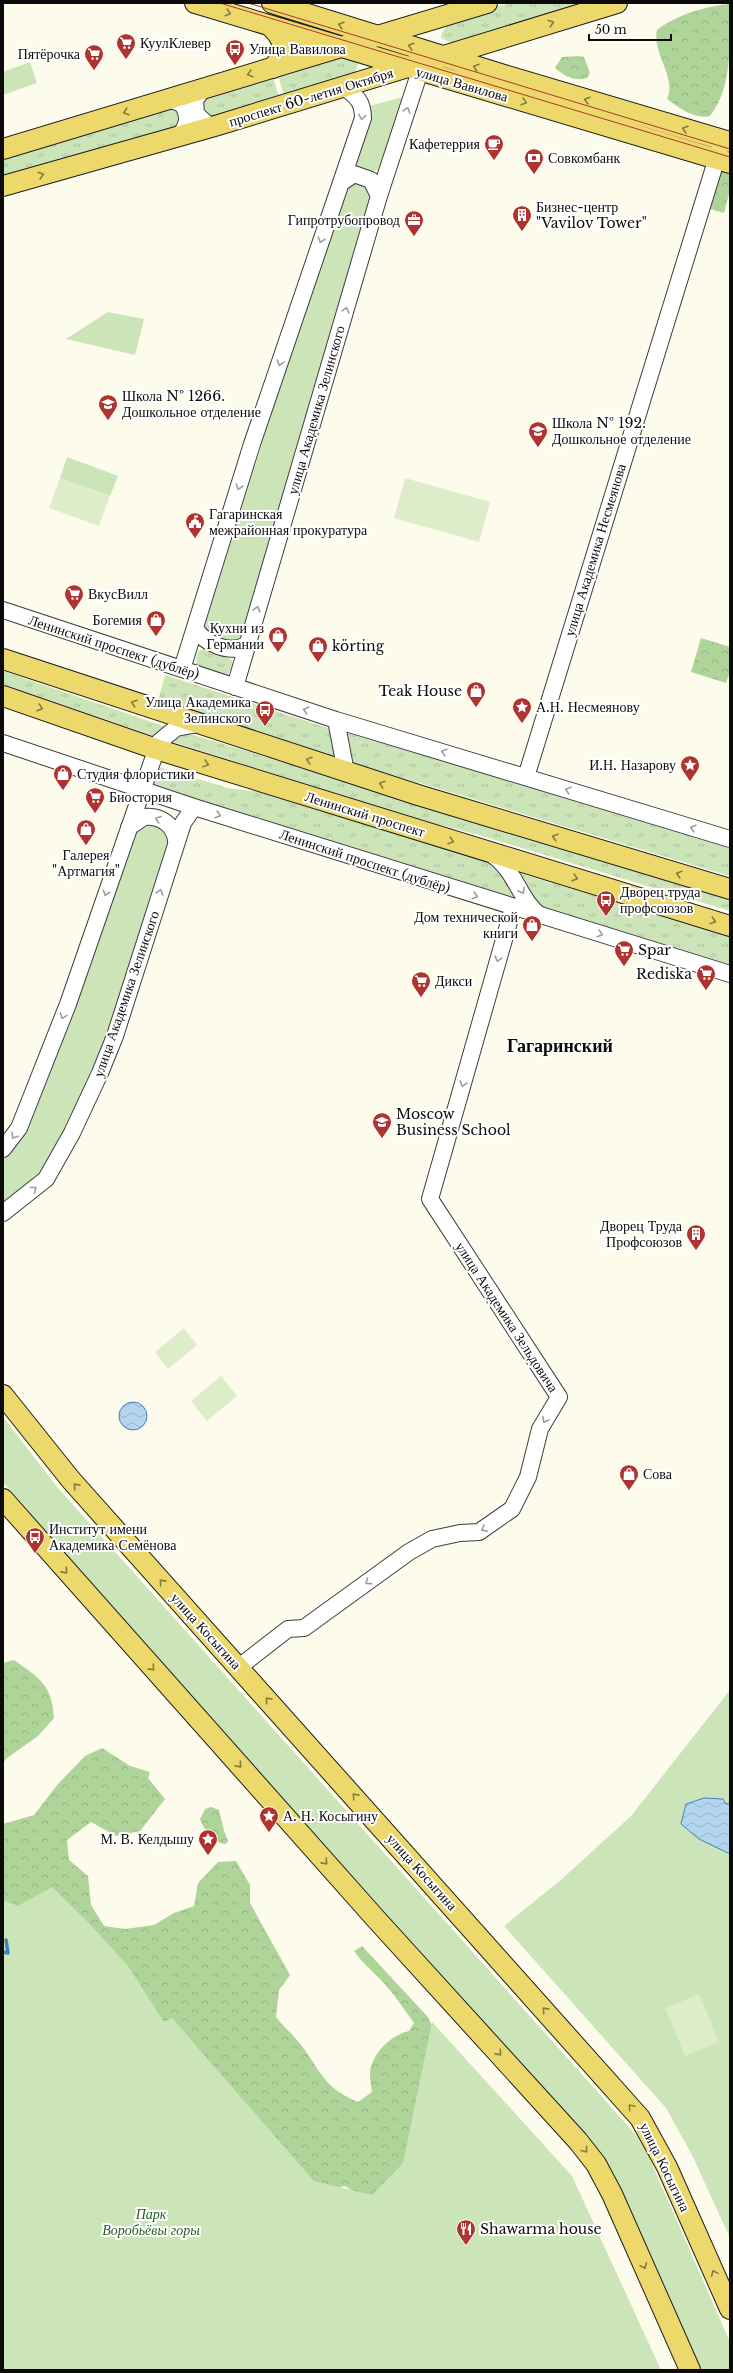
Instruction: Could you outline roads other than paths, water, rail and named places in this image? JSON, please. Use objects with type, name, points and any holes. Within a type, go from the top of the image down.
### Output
[{"type":"main road","name":"улица Вавилова","points":[[195,3],[341,48],[723,161]]},
{"type":"main road","name":"улица Вавилова","points":[[272,3],[508,77],[726,141]]},
{"type":"main road","points":[[3,149],[487,3]]},
{"type":"main road","name":"проспект 60-летия Октября","points":[[3,186],[215,126],[343,87],[413,69],[444,56],[617,3]]},
{"type":"main road","points":[[270,26],[277,32],[283,45],[283,53],[273,68]]},
{"type":"main road","points":[[507,36],[494,46],[492,54],[495,62],[508,77]]},
{"type":"main road","points":[[3,659],[198,724],[513,825],[730,889]]},
{"type":"main road","name":"Ленинский проспект","points":[[3,696],[156,749],[730,926]]},
{"type":"main road","name":"улица Косыгина","points":[[3,1395],[70,1480],[239,1667],[640,2118],[667,2167],[730,2309]]},
{"type":"main road","points":[[3,1499],[376,1919],[578,2141],[596,2164],[612,2194],[690,2370]]},
{"type":"street","name":"улица Академика Зелинского","points":[[235,687],[378,196],[386,174],[413,69]]},
{"type":"street","points":[[182,669],[252,444],[362,118],[363,106],[357,96],[343,87]]},
{"type":"street","points":[[204,88],[195,100],[196,114],[207,124],[215,126]]},
{"type":"street","points":[[169,99],[182,104],[188,117],[185,128],[179,136]]},
{"type":"street","name":"улица Академика Несмеянова","points":[[526,777],[723,161],[726,141]]},
{"type":"street","points":[[347,162],[351,170],[360,174],[372,177],[386,174]]},
{"type":"street","points":[[341,183],[354,174],[371,180],[378,196]]},
{"type":"street","name":"Ленинский проспект (дублёр)","points":[[3,610],[336,720],[730,839]]},
{"type":"street","points":[[195,628],[200,636],[208,642],[231,650],[246,646]]},
{"type":"street","points":[[336,720],[346,772]]},
{"type":"street","points":[[3,1149],[12,1140],[19,1128],[68,1004],[141,790],[159,742],[176,728],[198,724]]},
{"type":"street","name":"Ленинский проспект (дублёр)","points":[[3,743],[194,808],[730,974]]},
{"type":"street","name":"улица Академика Зелинского","points":[[3,1213],[46,1179],[72,1133],[97,1080],[114,1036],[176,841],[185,817],[194,808]]},
{"type":"street","points":[[129,827],[144,817],[161,819],[173,828],[176,841]]},
{"type":"street","points":[[488,852],[504,864],[530,906],[543,917]]},
{"type":"street","name":"улица Академика Зельдовича","points":[[239,1667],[288,1629],[304,1628],[409,1552],[432,1539],[460,1533],[479,1532],[512,1509],[528,1477],[540,1429],[559,1397],[430,1199],[513,908]]},
{"type":"water","points":[[133,1402],[143,1406],[147,1416],[143,1426],[133,1430],[123,1426],[119,1416],[123,1406]]},
{"type":"water","points":[[704,1798],[723,1799],[726,1804],[730,1803],[730,1854],[699,1839],[681,1824],[686,1804]]},
{"type":"waterway","points":[[3,1952],[8,1953],[6,1940]]},
{"type":"tram line","points":[[220,3],[730,157]]},
{"type":"tram line","points":[[248,3],[730,149]]},
{"type":"place","name":"КуулКлевер","points":[[126,60]]},
{"type":"place","name":"Улица Вавилова","points":[[235,66]]},
{"type":"place","name":"Пятёрочка","points":[[94,71]]},
{"type":"place","name":"Кафетеррия","points":[[494,161]]},
{"type":"place","name":"Совкомбанк","points":[[534,175]]},
{"type":"place","name":"Бизнес-центр \"Vavilov Tower\"","points":[[522,232]]},
{"type":"place","name":"Гипротрубопровод","points":[[414,237]]},
{"type":"place","name":"Школа № 1266. Дошкольное отделение","points":[[108,421]]},
{"type":"place","name":"Школа № 192. Дошкольное отделение","points":[[538,448]]},
{"type":"place","name":"Гагаринская межрайонная прокуратура","points":[[195,539]]},
{"type":"place","name":"ВкусВилл","points":[[74,611]]},
{"type":"place","name":"Богемия","points":[[156,637]]},
{"type":"place","name":"Кухни из Германии","points":[[278,653]]},
{"type":"place","name":"körting","points":[[318,663]]},
{"type":"place","name":"Teak House","points":[[476,708]]},
{"type":"place","name":"А.Н. Несмеянову","points":[[522,724]]},
{"type":"place","name":"Улица Академика Зелинского","points":[[265,727]]},
{"type":"place","name":"И.Н. Назарову","points":[[690,782]]},
{"type":"place","name":"Студия флористики","points":[[63,791]]},
{"type":"place","name":"Биостория","points":[[95,814]]},
{"type":"place","name":"Галерея \"Артмагия\"","points":[[86,846]]},
{"type":"place","name":"Дворец труда профсоюзов","points":[[606,917]]},
{"type":"place","name":"Дом технической книги","points":[[532,942]]},
{"type":"place","name":"Spar","points":[[624,967]]},
{"type":"place","name":"Rediska","points":[[706,991]]},
{"type":"place","name":"Дикси","points":[[421,998]]},
{"type":"place","name":"Moscow Business School","points":[[382,1139]]},
{"type":"place","name":"Дворец Труда Профсоюзов","points":[[696,1251]]},
{"type":"place","name":"Сова","points":[[629,1491]]},
{"type":"place","name":"Институт имени Академика Семёнова","points":[[35,1554]]},
{"type":"place","name":"А. Н. Косыгину","points":[[269,1833]]},
{"type":"place","name":"М. В. Келдышу","points":[[208,1856]]},
{"type":"place","name":"Shawarma house","points":[[466,2246]]},
{"type":"district","name":"Гагаринский","points":[[560,1046]]},
{"type":"park label","name":"Парк Воробьёвы горы","points":[[151,2222]]}]
